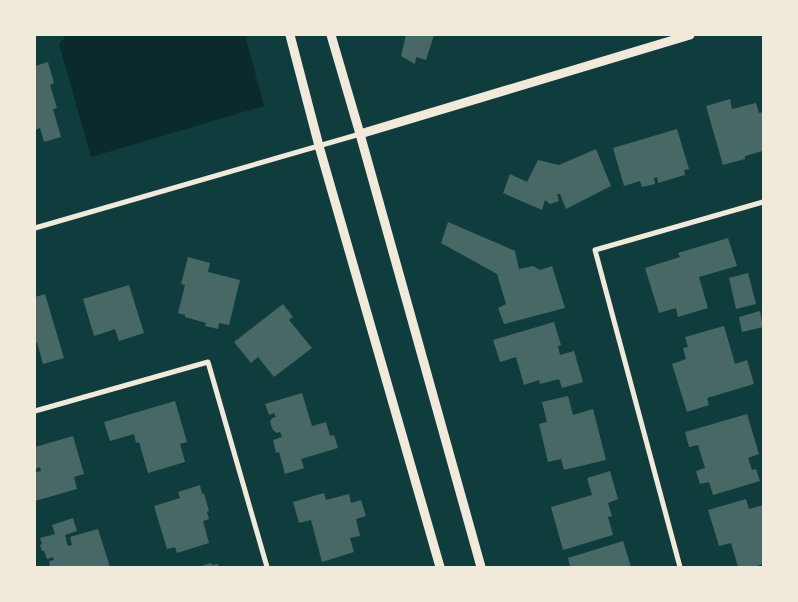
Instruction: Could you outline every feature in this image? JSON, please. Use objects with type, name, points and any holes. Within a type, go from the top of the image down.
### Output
[{"type":"street","points":[[290,35],[319,146],[440,567]]},
{"type":"street","points":[[331,35],[481,567]]},
{"type":"street","points":[[35,228],[360,134],[690,35]]},
{"type":"street","points":[[680,567],[595,250],[763,202]]},
{"type":"street","points":[[35,411],[208,362],[267,567]]},
{"type":"water","points":[[67,35],[245,35],[264,106],[91,157],[59,44]]},
{"type":"building","points":[[406,35],[434,35],[426,60],[416,57],[415,64],[401,56]]},
{"type":"building","points":[[48,62],[54,83],[50,85],[57,108],[53,109],[61,137],[44,142],[40,128],[35,130],[35,66]]},
{"type":"building","points":[[730,99],[732,109],[756,103],[759,113],[763,112],[763,151],[745,156],[745,159],[723,165],[706,106]]},
{"type":"building","points":[[677,129],[689,169],[684,170],[685,175],[658,183],[657,177],[654,178],[655,184],[642,187],[640,181],[624,186],[613,148]]},
{"type":"building","points":[[596,149],[611,186],[566,209],[560,194],[557,194],[559,201],[550,204],[545,200],[542,210],[503,193],[510,174],[527,182],[538,160],[559,165]]},
{"type":"building","points":[[448,222],[515,251],[519,269],[533,266],[540,270],[552,266],[565,308],[504,324],[498,308],[506,304],[497,274],[441,243]]},
{"type":"building","points":[[728,238],[737,266],[699,277],[708,308],[678,317],[676,308],[659,313],[645,268],[680,257],[678,253]]},
{"type":"building","points":[[188,257],[210,263],[208,272],[240,280],[229,325],[219,323],[218,329],[205,326],[206,323],[178,313],[185,285],[181,284]]},
{"type":"building","points":[[748,273],[756,304],[736,309],[729,278]]},
{"type":"building","points":[[129,285],[144,333],[119,341],[115,329],[94,336],[83,299]]},
{"type":"building","points":[[45,294],[64,358],[43,364],[37,342],[35,343],[35,297]]},
{"type":"building","points":[[283,304],[293,317],[289,320],[312,348],[274,377],[258,357],[251,363],[234,342]]},
{"type":"building","points":[[760,311],[763,327],[742,332],[739,317]]},
{"type":"building","points":[[554,322],[561,345],[558,346],[560,355],[574,351],[583,382],[562,388],[559,379],[540,384],[539,380],[524,385],[516,357],[500,362],[493,340]]},
{"type":"building","points":[[724,326],[735,364],[747,360],[754,384],[707,398],[709,405],[687,412],[672,364],[686,359],[683,348],[688,347],[685,337]]},
{"type":"building","points":[[302,393],[312,426],[326,422],[330,436],[334,435],[338,448],[301,459],[304,468],[285,474],[279,452],[276,453],[273,440],[282,437],[280,432],[277,433],[273,430],[270,422],[272,418],[276,417],[274,413],[269,415],[265,404]]},
{"type":"building","points":[[568,396],[573,415],[593,409],[606,460],[564,470],[561,459],[548,462],[539,424],[547,422],[542,402]]},
{"type":"building","points":[[175,401],[187,442],[180,444],[185,462],[148,473],[139,442],[136,443],[134,434],[110,441],[104,422]]},
{"type":"building","points":[[747,414],[759,454],[748,458],[752,470],[756,469],[760,481],[713,495],[709,482],[700,484],[696,471],[705,468],[698,445],[689,447],[685,432]]},
{"type":"building","points":[[73,436],[84,474],[74,477],[77,489],[35,501],[35,472],[41,471],[40,467],[35,469],[35,447]]},
{"type":"building","points":[[610,471],[618,499],[608,503],[612,516],[608,517],[613,535],[563,550],[551,507],[592,495],[587,478]]},
{"type":"building","points":[[200,485],[209,511],[207,512],[209,519],[203,521],[209,543],[177,553],[175,547],[167,549],[154,506],[180,498],[178,492]]},
{"type":"building","points":[[324,493],[326,500],[349,494],[351,503],[361,500],[366,516],[356,519],[360,536],[350,538],[354,552],[322,562],[311,520],[299,523],[293,502]]},
{"type":"building","points":[[746,499],[749,509],[763,505],[763,564],[754,567],[738,567],[731,543],[719,546],[708,510]]},
{"type":"building","points":[[73,518],[77,531],[65,535],[68,546],[72,545],[70,537],[98,529],[110,567],[50,567],[49,561],[54,560],[53,557],[47,559],[40,545],[42,544],[40,538],[55,534],[52,525]]},
{"type":"building","points":[[623,541],[631,567],[570,567],[568,558]]},
{"type":"building","points":[[211,563],[212,565],[218,564],[219,567],[198,567]]}]
